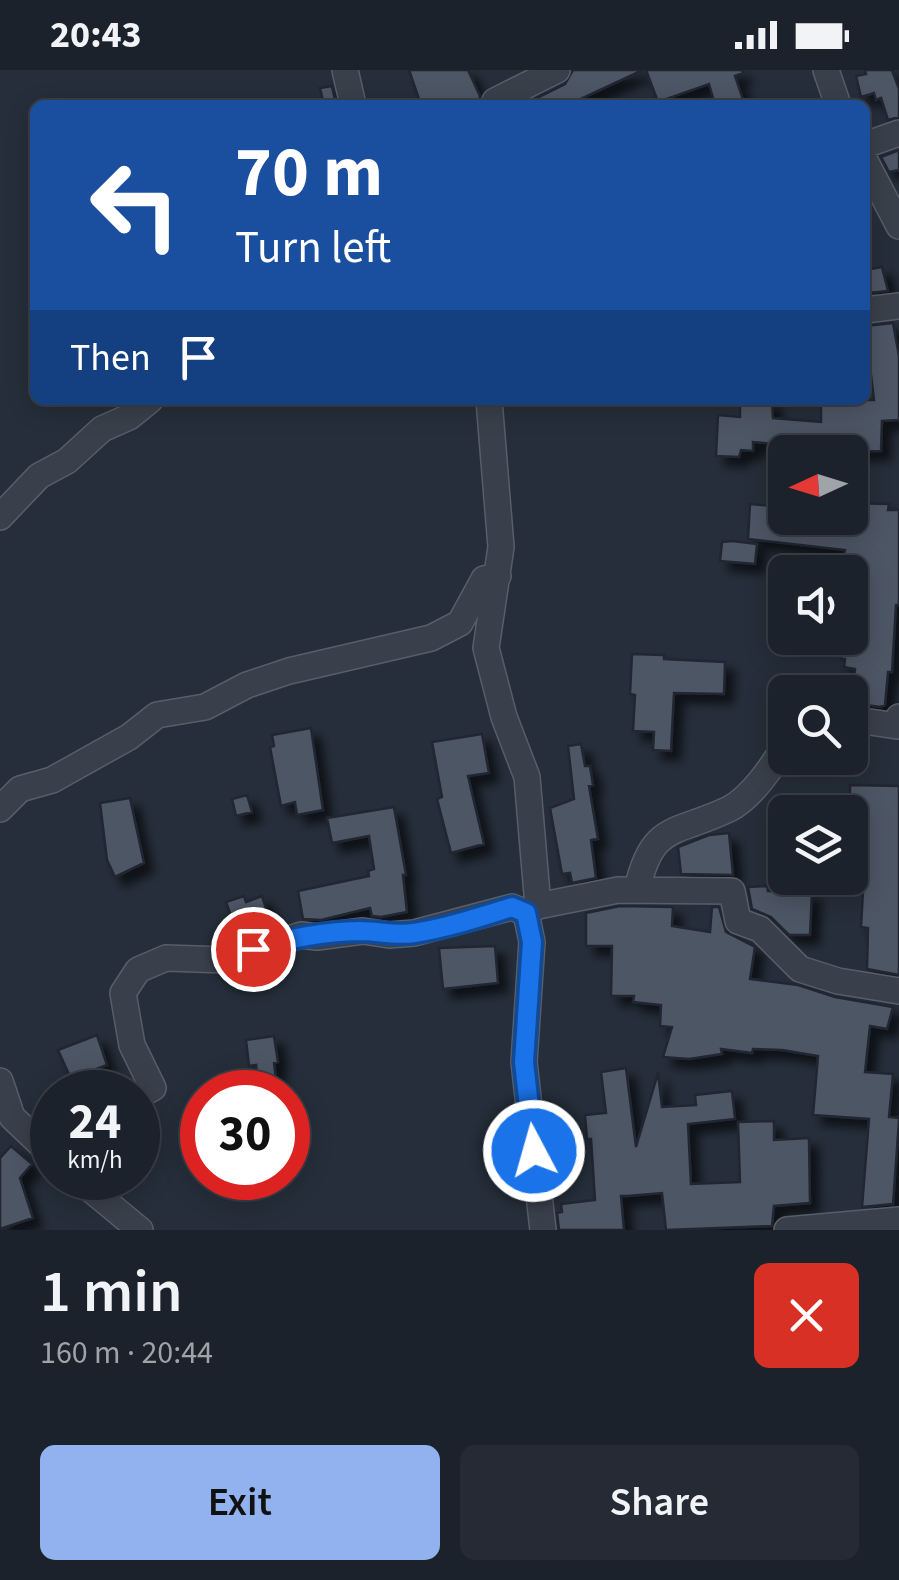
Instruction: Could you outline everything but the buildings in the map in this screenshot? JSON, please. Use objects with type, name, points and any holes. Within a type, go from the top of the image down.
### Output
[{"type":"street","points":[[345,70],[352,100]]},
{"type":"street","points":[[497,100],[557,70]]},
{"type":"street","points":[[826,70],[836,100]]},
{"type":"street","points":[[870,143],[899,133]]},
{"type":"street","points":[[870,171],[899,226]]},
{"type":"street","points":[[870,309],[899,306]]},
{"type":"street","points":[[0,517],[39,476],[67,461],[102,429],[129,417],[144,405]]},
{"type":"street","points":[[489,405],[500,547],[486,648],[504,718],[527,777],[532,942],[524,1062],[543,1230]]},
{"type":"street","points":[[0,809],[20,789],[52,780],[129,736],[157,715],[205,707],[247,685],[307,666],[430,638],[460,623],[484,580],[498,576]]},
{"type":"street","points":[[868,722],[898,726],[899,717]]},
{"type":"street","points":[[637,890],[644,860],[659,839],[733,808],[768,769]]},
{"type":"street","points":[[144,1070],[132,1045],[123,992],[138,970],[166,958],[225,960],[301,934],[316,937],[363,931],[414,933],[512,907],[532,910],[562,899],[637,890],[732,891],[738,921],[760,928],[800,970],[899,991]]},
{"type":"street","points":[[0,1081],[6,1113],[30,1131]]},
{"type":"street","points":[[104,1200],[140,1230]]},
{"type":"street","points":[[787,1230],[899,1220]]},
{"type":"route","points":[[253,949],[301,934],[316,937],[363,931],[414,933],[512,907],[526,913],[532,942],[524,1062],[534,1151]]}]
